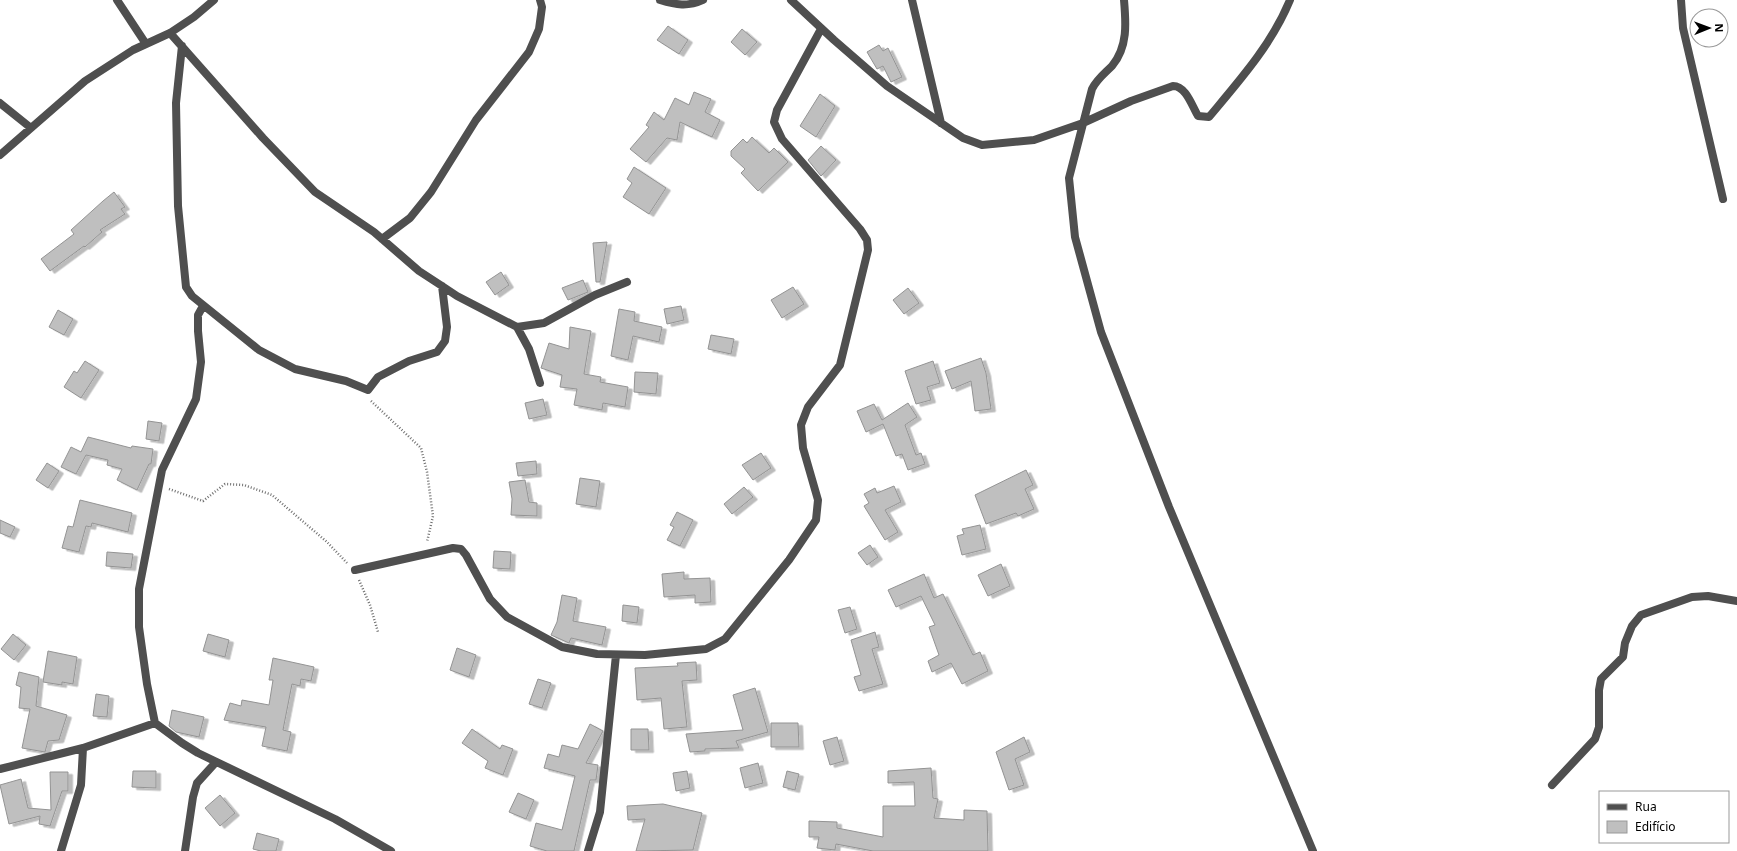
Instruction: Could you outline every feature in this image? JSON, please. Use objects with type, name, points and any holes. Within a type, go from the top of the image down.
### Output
[{"type":"street","points":[[117,0],[146,44]]},
{"type":"street","points":[[0,155],[85,81],[133,50],[170,33],[194,17],[214,0]]},
{"type":"street","points":[[382,239],[410,218],[431,192],[476,120],[529,52],[539,29],[542,7],[540,0]]},
{"type":"street","points":[[660,0],[675,5],[693,5],[704,0]]},
{"type":"street","points":[[791,0],[887,86],[963,138],[982,145],[1034,140],[1083,123],[1131,101],[1173,86],[1179,86],[1183,89],[1198,116],[1209,117],[1246,74],[1260,54],[1284,16],[1290,0]]},
{"type":"street","points":[[912,0],[941,123]]},
{"type":"street","points":[[1124,0],[1125,36],[1122,47],[1118,58],[1097,80],[1092,89],[1069,178],[1075,237],[1101,332],[1169,507],[1313,851]]},
{"type":"street","points":[[1681,0],[1682,28],[1723,199]]},
{"type":"street","points":[[355,570],[453,548],[461,549],[466,555],[490,599],[507,617],[562,647],[597,654],[616,655],[688,652],[706,649],[725,639],[789,560],[816,520],[818,500],[802,448],[801,425],[808,407],[840,365],[868,250],[866,240],[860,229],[782,140],[774,122],[777,110],[821,28]]},
{"type":"street","points":[[170,33],[263,138],[316,192],[382,239],[419,271],[457,296],[517,327],[529,349],[540,383]]},
{"type":"street","points":[[182,46],[176,103],[178,206],[186,287],[192,296],[259,350],[294,369],[346,380],[368,390],[378,377],[409,361],[437,352],[445,341],[447,326],[442,286]]},
{"type":"street","points":[[0,103],[31,128]]},
{"type":"street","points":[[517,327],[544,323],[595,295],[627,282]]},
{"type":"street","points":[[203,306],[198,315],[201,362],[196,399],[162,470],[139,589],[139,627],[147,684],[155,722],[182,743],[216,762],[316,810],[391,851]]},
{"type":"street","points":[[1552,785],[1595,738],[1599,727],[1599,690],[1601,679],[1623,656],[1632,626],[1641,615],[1692,597],[1708,596],[1737,601]]},
{"type":"street","points":[[588,851],[600,812],[616,655]]},
{"type":"street","points":[[0,770],[83,748],[155,722]]},
{"type":"street","points":[[61,851],[81,785],[83,748]]},
{"type":"street","points":[[185,851],[193,797],[197,783],[216,762]]},
{"type":"path","points":[[370,400],[421,448],[427,472],[433,516],[427,536],[426,554]]},
{"type":"path","points":[[159,485],[202,501],[224,484],[244,484],[272,495],[327,542],[355,570],[370,605],[378,632]]},
{"type":"building","points":[[668,26],[688,40],[679,54],[657,40]]},
{"type":"building","points":[[742,29],[757,42],[745,55],[731,42]]},
{"type":"building","points":[[879,45],[883,51],[888,48],[902,77],[891,82],[883,66],[877,69],[867,52]]},
{"type":"building","points":[[694,92],[711,99],[705,112],[720,120],[712,137],[680,122],[677,140],[667,138],[646,162],[630,149],[649,127],[646,125],[654,112],[664,120],[675,98],[689,105]]},
{"type":"building","points":[[820,94],[835,106],[816,137],[800,126]]},
{"type":"building","points":[[752,137],[769,153],[774,148],[788,162],[758,191],[741,173],[745,169],[731,156],[731,151],[743,139],[747,143]]},
{"type":"building","points":[[821,146],[836,160],[821,176],[808,160]]},
{"type":"building","points":[[634,167],[666,188],[649,214],[623,197],[632,183],[627,179]]},
{"type":"building","points":[[114,192],[125,207],[121,209],[125,214],[100,230],[102,232],[85,247],[84,246],[50,271],[41,259],[74,234],[71,230]]},
{"type":"building","points":[[607,242],[600,282],[596,282],[593,243]]},
{"type":"building","points":[[501,272],[509,285],[495,295],[486,282]]},
{"type":"building","points":[[583,280],[588,292],[568,300],[562,288]]},
{"type":"building","points":[[793,287],[804,304],[782,318],[771,300]]},
{"type":"building","points":[[908,288],[919,303],[904,314],[893,300]]},
{"type":"building","points":[[681,306],[684,320],[667,324],[664,309]]},
{"type":"building","points":[[619,309],[635,312],[634,321],[662,327],[659,342],[633,336],[628,360],[611,356]]},
{"type":"building","points":[[58,310],[73,319],[64,335],[49,327]]},
{"type":"building","points":[[570,327],[591,331],[584,374],[601,377],[600,382],[628,387],[625,407],[603,403],[602,410],[574,405],[577,389],[560,387],[562,375],[541,368],[549,343],[569,349]]},
{"type":"building","points":[[711,335],[734,339],[731,354],[708,349]]},
{"type":"building","points":[[981,358],[986,373],[991,409],[975,411],[971,381],[952,389],[945,371]]},
{"type":"building","points":[[85,361],[99,370],[81,398],[64,387],[74,371],[77,373]]},
{"type":"building","points":[[933,361],[940,383],[927,387],[931,400],[916,404],[905,371]]},
{"type":"building","points":[[635,372],[658,373],[656,394],[634,392]]},
{"type":"building","points":[[543,399],[547,415],[529,419],[525,403]]},
{"type":"building","points":[[908,403],[917,417],[905,425],[916,455],[921,453],[925,464],[908,470],[902,454],[896,456],[883,424],[866,432],[857,411],[874,404],[882,420]]},
{"type":"building","points":[[148,421],[162,423],[159,441],[146,439]]},
{"type":"building","points":[[88,437],[131,448],[132,446],[153,449],[151,464],[149,464],[137,490],[117,480],[122,469],[107,465],[108,460],[86,455],[76,474],[61,467],[71,447],[81,452]]},
{"type":"building","points":[[761,453],[771,468],[753,480],[742,465]]},
{"type":"building","points":[[536,461],[537,474],[518,476],[516,463]]},
{"type":"building","points":[[47,463],[59,471],[48,488],[36,480]]},
{"type":"building","points":[[1026,470],[1033,485],[1025,489],[1034,509],[1018,516],[1016,513],[986,524],[975,495]]},
{"type":"building","points":[[580,478],[600,481],[596,507],[576,504]]},
{"type":"building","points":[[525,480],[529,502],[537,503],[537,516],[511,515],[512,499],[509,482]]},
{"type":"building","points":[[894,486],[901,502],[885,510],[898,532],[885,540],[864,506],[869,503],[864,494],[875,488],[877,493]]},
{"type":"building","points":[[744,487],[753,497],[732,514],[724,504]]},
{"type":"building","points":[[80,500],[132,513],[128,532],[92,523],[91,527],[86,526],[79,552],[62,548],[68,526],[73,527]]},
{"type":"building","points":[[677,512],[693,520],[680,546],[667,540],[674,527],[670,525]]},
{"type":"building","points":[[0,520],[15,527],[10,537],[0,533]]},
{"type":"building","points":[[980,525],[986,549],[962,555],[957,536],[964,534],[962,529]]},
{"type":"building","points":[[870,545],[878,557],[867,565],[858,553]]},
{"type":"building","points":[[494,551],[511,552],[510,569],[493,568]]},
{"type":"building","points":[[107,552],[133,554],[131,568],[106,566]]},
{"type":"building","points":[[1001,564],[1010,586],[988,596],[978,575]]},
{"type":"building","points":[[684,572],[684,579],[710,578],[711,602],[695,603],[695,595],[664,597],[662,574]]},
{"type":"building","points":[[924,574],[934,598],[943,594],[973,655],[980,652],[988,671],[962,684],[951,663],[932,672],[928,661],[939,655],[929,627],[935,625],[921,596],[896,607],[888,590]]},
{"type":"building","points":[[562,595],[577,598],[573,621],[606,627],[602,645],[571,638],[569,643],[551,635],[557,622]]},
{"type":"building","points":[[623,605],[639,607],[637,623],[622,621]]},
{"type":"building","points":[[850,607],[857,629],[845,633],[838,610]]},
{"type":"building","points":[[875,632],[879,647],[872,649],[883,684],[859,691],[854,677],[861,675],[851,640]]},
{"type":"building","points":[[13,634],[26,645],[14,660],[1,649]]},
{"type":"building","points":[[208,634],[229,640],[225,657],[203,651]]},
{"type":"building","points":[[457,648],[476,655],[469,677],[450,670]]},
{"type":"building","points":[[48,651],[77,657],[73,684],[62,682],[62,685],[43,682]]},
{"type":"building","points":[[273,658],[314,667],[311,681],[301,679],[300,686],[292,684],[283,730],[291,732],[287,751],[262,746],[266,727],[224,720],[230,703],[241,706],[242,700],[269,705],[273,680],[269,680]]},
{"type":"building","points":[[696,662],[697,680],[682,681],[687,727],[664,729],[661,698],[637,700],[635,668],[678,666],[677,663]]},
{"type":"building","points":[[19,672],[39,677],[36,706],[67,715],[59,740],[48,741],[45,752],[22,748],[30,709],[19,708],[21,687],[16,685]]},
{"type":"building","points":[[538,679],[551,683],[542,708],[529,704]]},
{"type":"building","points":[[755,688],[768,732],[736,741],[739,748],[705,749],[705,751],[690,752],[686,734],[743,730],[733,695]]},
{"type":"building","points":[[96,694],[109,696],[107,717],[93,716]]},
{"type":"building","points":[[172,710],[204,717],[199,737],[176,732],[169,726]]},
{"type":"building","points":[[771,723],[798,723],[799,747],[771,747]]},
{"type":"building","points":[[590,724],[603,731],[586,763],[598,765],[596,780],[590,780],[574,851],[547,851],[530,846],[536,823],[562,830],[575,776],[544,768],[548,754],[559,757],[562,745],[578,749]]},
{"type":"building","points":[[472,729],[500,749],[502,745],[513,749],[503,775],[485,768],[488,761],[462,743]]},
{"type":"building","points":[[631,729],[648,729],[649,750],[631,750]]},
{"type":"building","points":[[837,737],[844,761],[830,765],[823,741]]},
{"type":"building","points":[[1024,737],[1030,752],[1015,759],[1024,785],[1009,790],[996,752]]},
{"type":"building","points":[[758,763],[763,783],[745,788],[740,768]]},
{"type":"building","points":[[931,768],[933,798],[938,799],[934,818],[964,820],[964,810],[987,811],[988,851],[873,851],[836,844],[835,850],[817,848],[819,837],[809,837],[809,821],[837,822],[837,828],[883,837],[883,806],[915,806],[914,782],[888,783],[888,771]]},
{"type":"building","points":[[133,771],[156,771],[156,788],[132,787]]},
{"type":"building","points":[[687,771],[690,788],[676,791],[673,773]]},
{"type":"building","points":[[787,771],[799,774],[795,790],[783,787]]},
{"type":"building","points":[[50,772],[68,772],[68,791],[62,791],[50,826],[39,824],[40,816],[9,824],[0,785],[21,779],[28,808],[51,810]]},
{"type":"building","points":[[518,793],[534,800],[526,819],[509,812]]},
{"type":"building","points":[[220,795],[235,813],[220,826],[205,808]]},
{"type":"building","points":[[663,804],[702,813],[693,850],[636,851],[645,819],[628,820],[627,806]]},
{"type":"building","points":[[257,833],[279,839],[276,851],[261,851],[253,849]]}]
